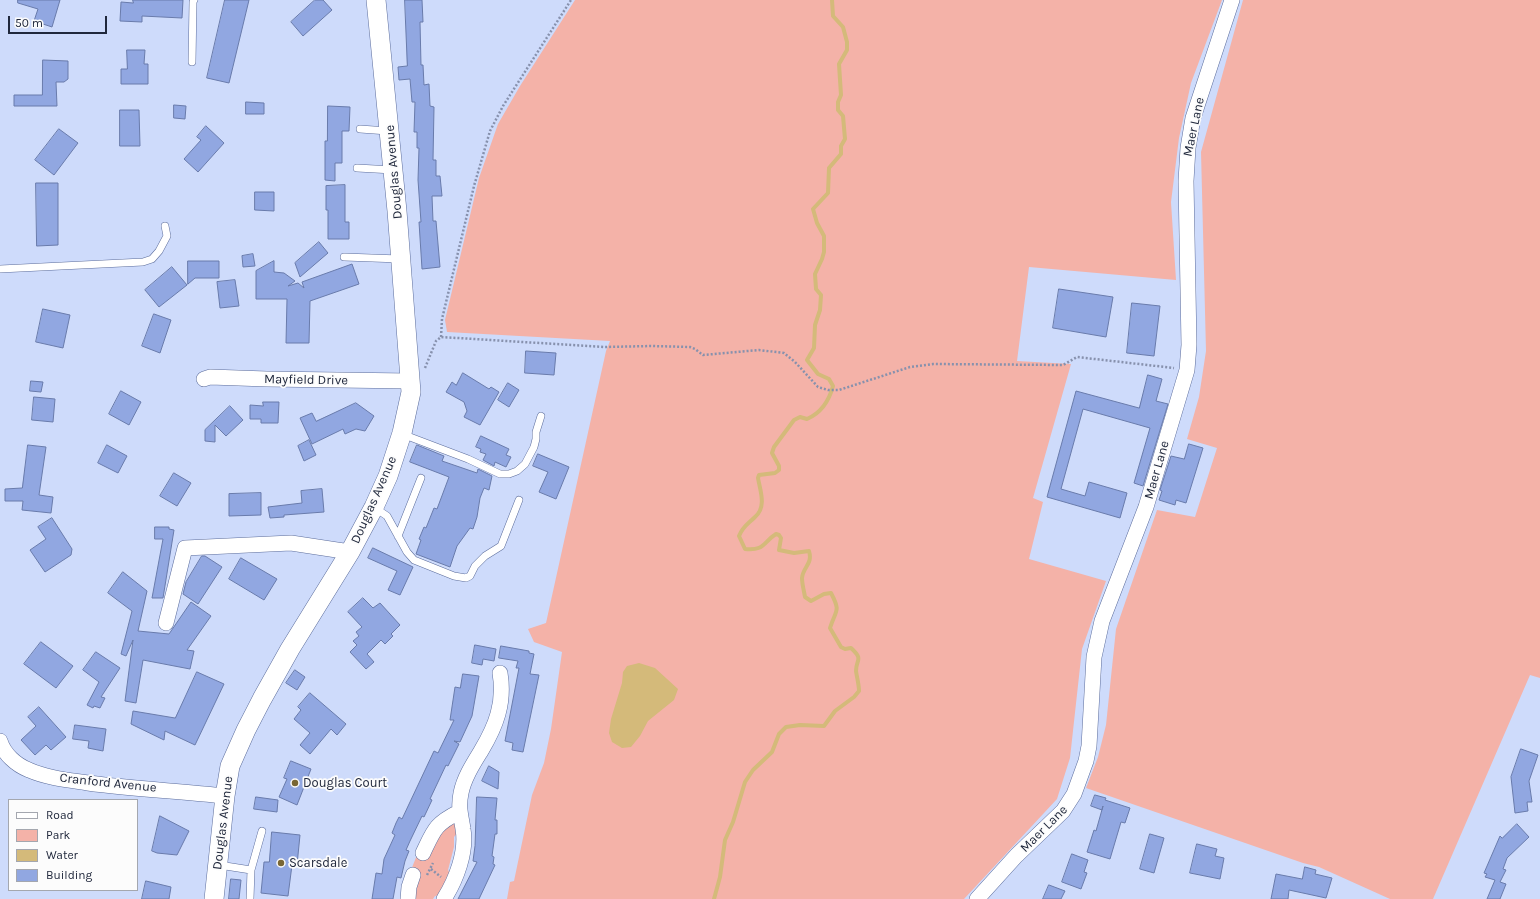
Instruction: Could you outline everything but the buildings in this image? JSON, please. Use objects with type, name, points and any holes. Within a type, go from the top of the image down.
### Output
[{"type":"street","name":"Douglas Avenue","points":[[214,899],[225,796],[230,766],[259,705],[290,649],[350,552],[374,507],[388,476],[402,433],[410,386],[390,131],[376,0]]},
{"type":"street","name":"Maer Lane","points":[[977,899],[1016,856],[1063,811],[1071,801],[1081,779],[1089,746],[1093,664],[1096,644],[1102,621],[1146,507],[1187,370],[1189,345],[1186,181],[1188,148],[1193,118],[1232,0]]},
{"type":"street","name":"Mayfield Drive","points":[[204,379],[210,377],[410,386]]},
{"type":"street","points":[[166,623],[185,548],[291,543],[350,552]]},
{"type":"street","points":[[444,899],[450,889],[464,849],[463,830],[459,812],[461,792],[466,778],[484,746],[501,705],[502,688],[500,673]]},
{"type":"street","name":"Cranford Avenue","points":[[0,744],[12,760],[28,770],[56,778],[115,786],[164,789],[225,796]]},
{"type":"street","points":[[423,853],[435,829],[440,823],[459,812]]},
{"type":"street","points":[[408,899],[409,886],[413,875]]},
{"type":"lane","points":[[192,62],[194,0]]},
{"type":"lane","points":[[360,129],[390,131]]},
{"type":"lane","points":[[357,168],[393,170]]},
{"type":"lane","points":[[0,269],[143,262],[152,259],[159,251],[167,236],[165,226]]},
{"type":"lane","points":[[344,257],[401,259]]},
{"type":"lane","points":[[402,433],[468,459],[500,474],[509,474],[517,471],[525,464],[534,447],[536,432],[541,416]]},
{"type":"lane","points":[[398,536],[422,478]]},
{"type":"lane","points":[[374,507],[387,516],[414,560],[454,576],[466,578],[470,576],[475,566],[485,556],[501,546],[518,500]]},
{"type":"lane","points":[[250,899],[251,870],[262,831]]},
{"type":"lane","points":[[217,865],[251,870]]},
{"type":"path","points":[[441,337],[442,318],[472,193],[490,131],[503,106],[571,0]]},
{"type":"path","points":[[410,386],[421,380],[436,341],[441,337],[605,347],[690,347],[695,348],[703,355],[759,350],[784,354],[796,362],[818,387],[828,390],[839,390],[910,366],[933,364],[1063,365],[1077,357],[1187,370]]},
{"type":"green space","points":[[575,0],[1222,0],[1191,83],[1179,138],[1171,202],[1176,280],[1029,267],[1017,361],[1071,364],[1033,498],[1043,502],[1029,559],[1106,581],[1082,649],[1070,758],[1057,799],[964,899],[507,899],[510,882],[514,881],[532,795],[544,763],[551,729],[562,652],[534,642],[528,629],[546,623],[606,351],[610,341],[447,332],[445,320],[479,178],[498,124],[520,86]]},
{"type":"green space","points":[[1243,0],[1540,0],[1540,678],[1530,675],[1433,899],[1390,899],[1319,867],[1303,863],[1086,788],[1098,757],[1106,725],[1116,629],[1157,510],[1195,517],[1217,448],[1187,439],[1199,397],[1206,351],[1201,152]]},
{"type":"green space","points":[[454,821],[459,831],[454,837],[454,847],[448,870],[450,873],[441,895],[435,896],[433,899],[413,899],[411,870],[417,855],[440,829]]},
{"type":"water","points":[[639,663],[655,668],[678,689],[674,700],[648,721],[640,736],[631,747],[622,748],[612,742],[609,733],[611,719],[622,683],[623,672],[627,666]]},
{"type":"waterway","points":[[714,899],[720,877],[725,840],[733,822],[745,782],[753,770],[772,752],[779,734],[786,727],[800,725],[824,726],[835,711],[854,697],[859,691],[856,671],[858,657],[851,648],[845,649],[841,647],[830,628],[836,614],[837,607],[831,593],[824,594],[811,601],[805,597],[802,578],[810,559],[809,551],[794,553],[779,550],[781,538],[776,534],[756,549],[745,549],[739,536],[744,527],[759,513],[761,508],[762,498],[758,478],[759,475],[775,473],[779,470],[779,466],[772,453],[774,447],[794,420],[800,417],[807,419],[824,406],[833,386],[829,379],[818,374],[807,360],[814,348],[815,325],[820,310],[821,295],[816,289],[815,274],[824,252],[824,236],[817,223],[813,209],[828,193],[829,168],[841,154],[841,146],[845,139],[843,116],[838,110],[838,102],[841,95],[839,64],[847,50],[847,42],[843,27],[833,16],[832,0]]},
{"type":"place","name":"Douglas Court","points":[[295,783]]},
{"type":"place","name":"Scarsdale","points":[[281,863]]}]
